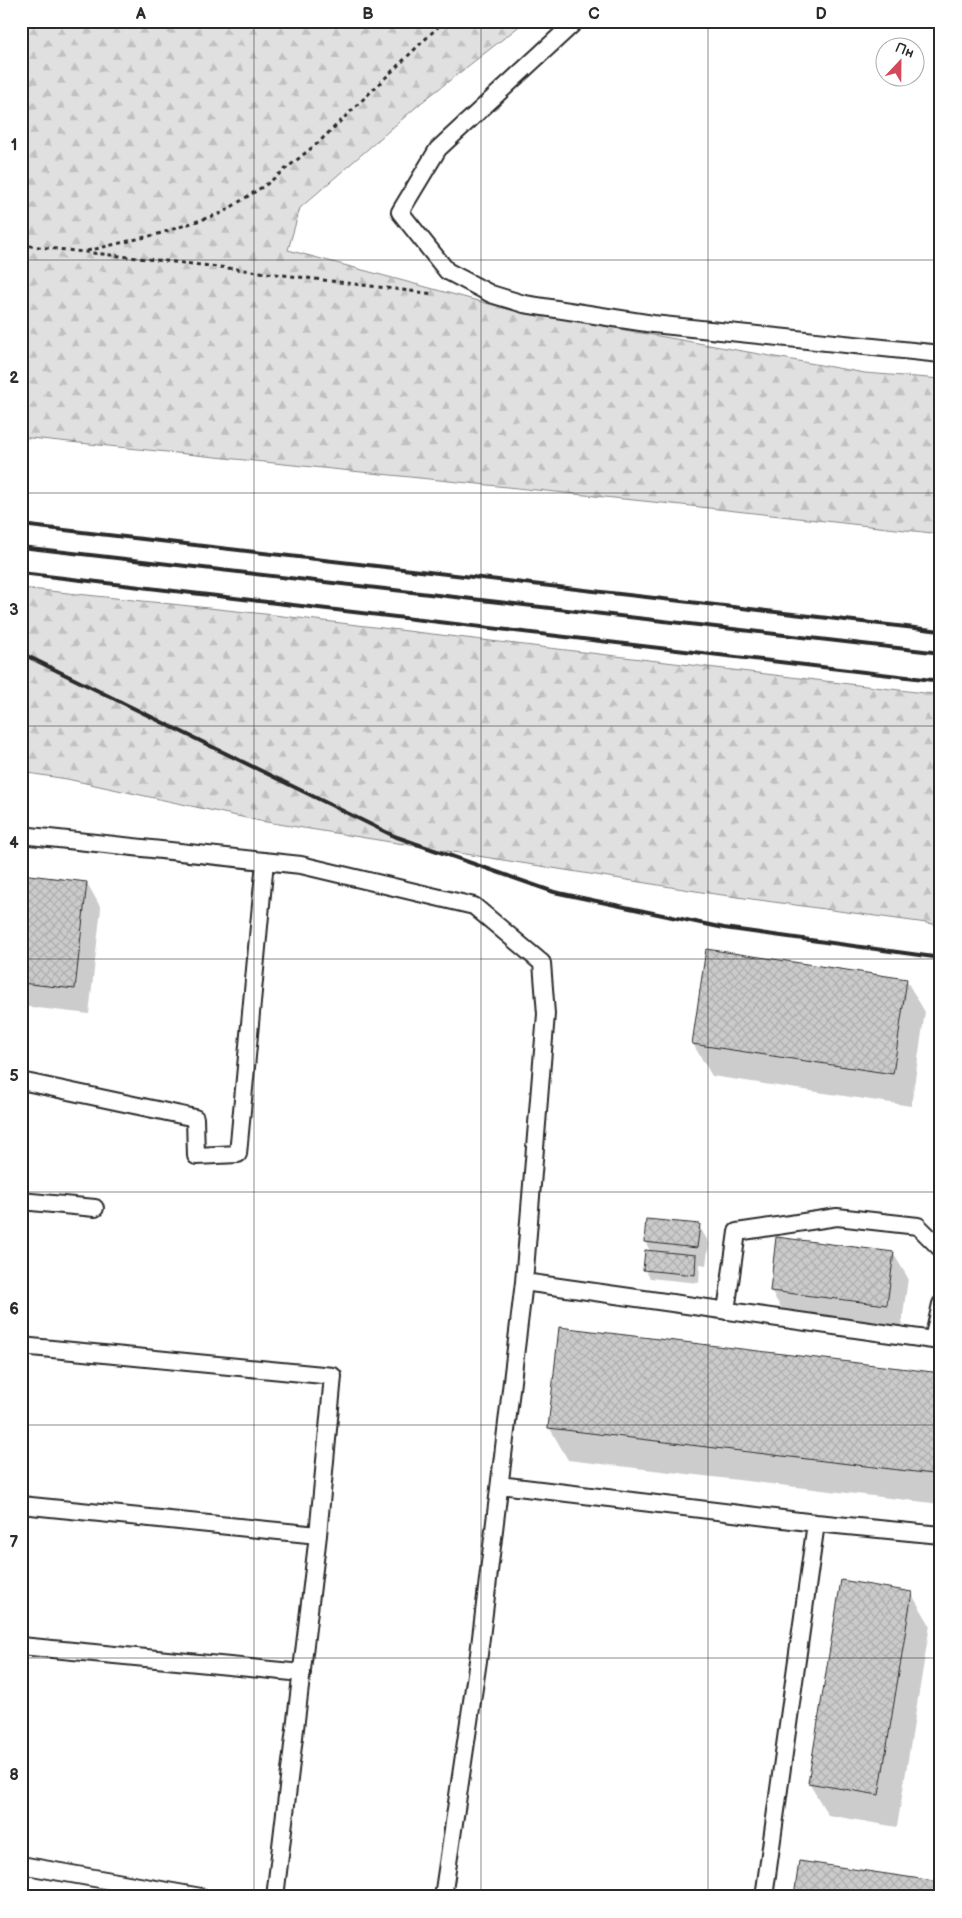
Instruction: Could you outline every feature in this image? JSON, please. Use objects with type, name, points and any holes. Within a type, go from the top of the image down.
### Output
[{"type":"lane","points":[[576,21],[438,149],[400,212],[447,271],[491,294],[524,304],[653,324],[941,354]]},
{"type":"lane","points":[[21,835],[300,865],[474,906],[542,962],[546,1014],[524,1282],[479,1654],[443,1897]]},
{"type":"lane","points":[[21,1082],[195,1118],[196,1156],[238,1154],[265,861]]},
{"type":"lane","points":[[21,1201],[95,1208]]},
{"type":"lane","points":[[726,1311],[736,1232],[837,1217],[918,1226],[941,1249]]},
{"type":"lane","points":[[524,1282],[932,1340],[941,1304]]},
{"type":"lane","points":[[21,1346],[333,1376],[318,1535],[274,1897]]},
{"type":"lane","points":[[500,1485],[816,1523],[941,1535]]},
{"type":"lane","points":[[21,1505],[318,1535]]},
{"type":"lane","points":[[764,1897],[816,1523]]},
{"type":"lane","points":[[21,1646],[302,1673]]},
{"type":"lane","points":[[21,1865],[201,1897]]},
{"type":"path","points":[[84,252],[158,234],[222,213],[230,208],[267,184],[318,142],[444,21]]},
{"type":"path","points":[[21,245],[436,294]]},
{"type":"green space","points":[[21,21],[526,21],[422,102],[300,208],[288,250],[508,309],[865,373],[941,379],[941,534],[682,505],[21,437]]},
{"type":"green space","points":[[21,588],[274,615],[941,695],[941,925],[708,893],[260,821],[67,779],[21,772]]},
{"type":"building","points":[[21,874],[87,882],[75,989],[21,983]]},
{"type":"building","points":[[706,949],[907,979],[893,1074],[692,1044]]},
{"type":"building","points":[[646,1219],[700,1224],[697,1248],[644,1242]]},
{"type":"building","points":[[776,1237],[894,1252],[887,1305],[770,1291]]},
{"type":"building","points":[[645,1250],[696,1255],[695,1275],[643,1270]]},
{"type":"building","points":[[559,1327],[941,1373],[941,1475],[548,1428]]},
{"type":"building","points":[[841,1580],[912,1592],[879,1795],[808,1783]]},
{"type":"building","points":[[799,1861],[941,1882],[941,1897],[794,1897]]},
{"type":"railway","points":[[21,525],[941,631]]},
{"type":"railway","points":[[21,547],[941,653]]},
{"type":"railway","points":[[21,573],[941,681]]},
{"type":"railway","points":[[21,653],[394,836],[554,892],[724,928],[941,958]]}]
